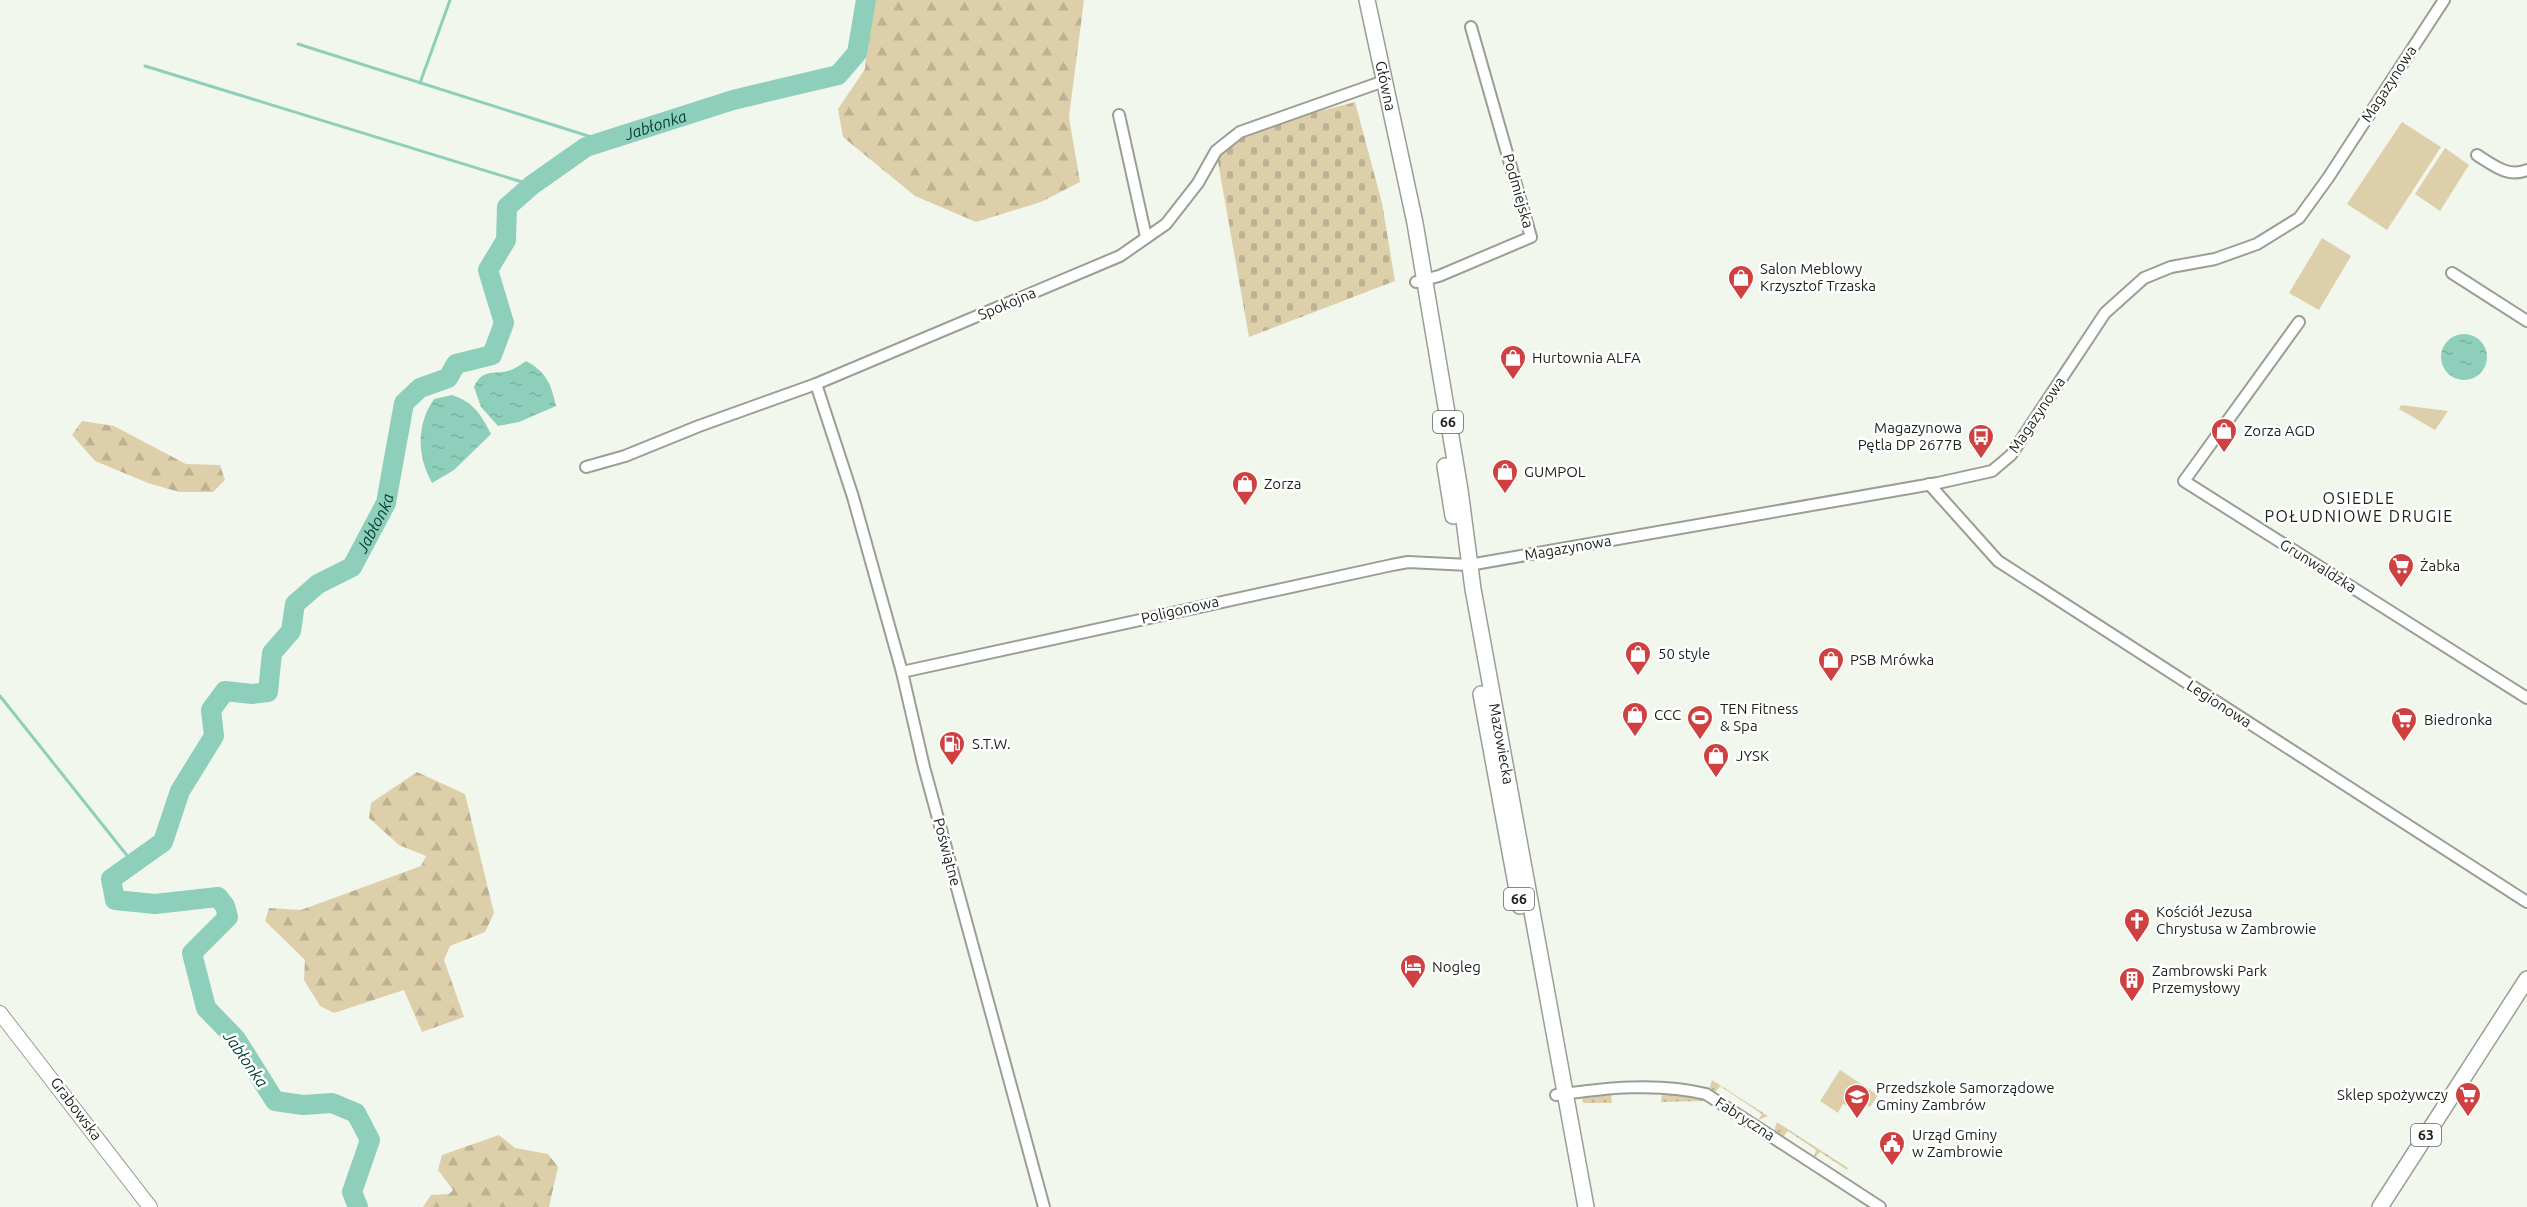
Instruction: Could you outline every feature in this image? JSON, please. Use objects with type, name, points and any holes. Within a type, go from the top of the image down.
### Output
[{"type":"main road","name":"Główna","points":[[1367,0],[1403,174],[1406,220],[1420,280]]},
{"type":"main road","name":"Mazowiecka","points":[[1420,280],[1489,745],[1560,1094],[1586,1207]]},
{"type":"main road","name":"63","points":[[2386,1205],[2527,979]]},
{"type":"main road","name":"Mazowiecka","points":[[1560,1094],[1578,1207]]},
{"type":"street","name":"Magazynowa","points":[[1464,565],[1975,476],[1992,471],[2011,455],[2105,314],[2144,278],[2171,267],[2215,259],[2258,244],[2299,218],[2328,178],[2444,0]]},
{"type":"street","name":"Podmiejska","points":[[1420,280],[1438,276],[1530,237],[1471,27]]},
{"type":"street","name":"Spokojna","points":[[586,467],[625,456],[699,426],[816,384],[1120,256],[1166,224],[1198,183],[1215,151],[1240,132],[1384,81]]},
{"type":"street","points":[[1119,115],[1146,237]]},
{"type":"street","points":[[2478,155],[2505,172],[2519,174],[2527,170]]},
{"type":"street","points":[[2452,273],[2527,321]]},
{"type":"street","name":"Grunwaldzka","points":[[2299,322],[2238,407],[2225,421],[2184,481],[2527,698]]},
{"type":"street","name":"Poświątne","points":[[816,384],[853,497],[902,672],[927,777],[1044,1207]]},
{"type":"street","name":"Legionowa","points":[[1929,484],[1998,561],[2527,902]]},
{"type":"street","name":"Poligonowa","points":[[902,672],[1400,564],[1464,565]]},
{"type":"street","name":"Grabowska","points":[[0,1013],[150,1207]]},
{"type":"street","name":"Fabryczna","points":[[1560,1094],[1626,1088],[1689,1090],[1706,1094],[1880,1207]]},
{"type":"green space","points":[[871,0],[1084,0],[1069,117],[1080,182],[1041,202],[976,222],[915,196],[843,137],[838,109],[865,69]]},
{"type":"green space","points":[[1355,102],[1382,203],[1395,281],[1249,337],[1216,151],[1240,132]]},
{"type":"green space","points":[[2402,122],[2441,147],[2387,230],[2347,204]]},
{"type":"green space","points":[[2445,148],[2469,165],[2440,211],[2415,194]]},
{"type":"green space","points":[[2322,238],[2351,256],[2319,310],[2289,293]]},
{"type":"green space","points":[[2401,405],[2448,411],[2435,430],[2399,409]]},
{"type":"green space","points":[[82,421],[114,426],[186,464],[220,465],[225,480],[213,492],[179,492],[148,483],[95,461],[72,435]]},
{"type":"green space","points":[[417,772],[465,794],[494,913],[485,932],[450,946],[444,960],[464,1017],[422,1032],[404,990],[334,1013],[320,1006],[304,980],[305,960],[265,921],[269,908],[301,910],[421,866],[426,856],[399,845],[369,818],[371,803]]},
{"type":"green space","points":[[1840,1070],[1878,1095],[1870,1107],[1853,1097],[1848,1106],[1843,1104],[1838,1113],[1820,1101]]},
{"type":"green space","points":[[1712,1080],[1768,1116],[1758,1120],[1762,1114],[1720,1086],[1715,1093],[1709,1090]]},
{"type":"green space","points":[[1662,1094],[1674,1094],[1707,1101],[1661,1102]]},
{"type":"green space","points":[[1611,1095],[1612,1103],[1583,1103],[1582,1098]]},
{"type":"green space","points":[[1777,1122],[1848,1168],[1847,1170],[1820,1152],[1814,1158],[1816,1150],[1788,1131],[1783,1137],[1774,1131]]},
{"type":"green space","points":[[499,1135],[515,1148],[548,1154],[558,1167],[549,1207],[423,1207],[431,1195],[449,1194],[453,1190],[438,1170],[442,1155]]},
{"type":"water","points":[[2464,334],[2480,341],[2487,357],[2480,373],[2464,380],[2448,373],[2441,357],[2448,341]]},
{"type":"water","points":[[526,361],[539,369],[547,380],[556,406],[519,422],[498,426],[481,407],[474,387],[479,378],[486,374],[509,371]]},
{"type":"water","points":[[452,395],[466,401],[476,410],[491,434],[454,470],[432,483],[421,451],[424,419],[434,399]]},
{"type":"waterway","points":[[420,83],[450,0]]},
{"type":"waterway","name":"Jabłonka","points":[[358,1207],[352,1192],[370,1140],[356,1113],[332,1103],[303,1105],[275,1101],[236,1039],[206,1008],[192,953],[228,917],[225,906],[218,897],[155,904],[115,900],[111,879],[163,842],[180,791],[214,736],[211,710],[225,691],[252,694],[268,692],[272,653],[291,631],[295,604],[318,584],[352,567],[386,503],[404,403],[420,388],[448,378],[456,364],[492,355],[504,323],[488,270],[506,240],[507,207],[532,185],[586,147],[733,100],[838,75],[857,53],[866,0]]},
{"type":"waterway","points":[[298,44],[604,141]]},
{"type":"waterway","points":[[145,66],[532,185]]},
{"type":"waterway","points":[[0,696],[133,863]]},
{"type":"place","name":"Salon Meblowy Krzysztof Trzaska","points":[[1741,301]]},
{"type":"place","name":"Hurtownia ALFA","points":[[1513,381]]},
{"type":"place","name":"Zorza AGD","points":[[2224,454]]},
{"type":"place","name":"Magazynowa Pętla DP 2677B","points":[[1981,460]]},
{"type":"place","name":"GUMPOL","points":[[1505,495]]},
{"type":"place","name":"Zorza","points":[[1245,507]]},
{"type":"place","name":"Żabka","points":[[2401,589]]},
{"type":"place","name":"50 style","points":[[1638,677]]},
{"type":"place","name":"PSB Mrówka","points":[[1831,683]]},
{"type":"place","name":"CCC","points":[[1635,738]]},
{"type":"place","name":"TEN Fitness & Spa","points":[[1700,741]]},
{"type":"place","name":"Biedronka","points":[[2404,743]]},
{"type":"place","name":"S.T.W.","points":[[952,767]]},
{"type":"place","name":"JYSK","points":[[1716,779]]},
{"type":"place","name":"Kościół Jezusa Chrystusa w Zambrowie","points":[[2137,944]]},
{"type":"place","name":"Nogleg","points":[[1413,990]]},
{"type":"place","name":"Zambrowski Park Przemysłowy","points":[[2132,1003]]},
{"type":"place","name":"Sklep spożywczy","points":[[2468,1118]]},
{"type":"place","name":"Przedszkole Samorządowe Gminy Zambrów","points":[[1857,1120]]},
{"type":"place","name":"Urząd Gminy w Zambrowie","points":[[1892,1167]]},
{"type":"district","name":"OSIEDLE POŁUDNIOWE DRUGIE","points":[[2359,507]]}]
